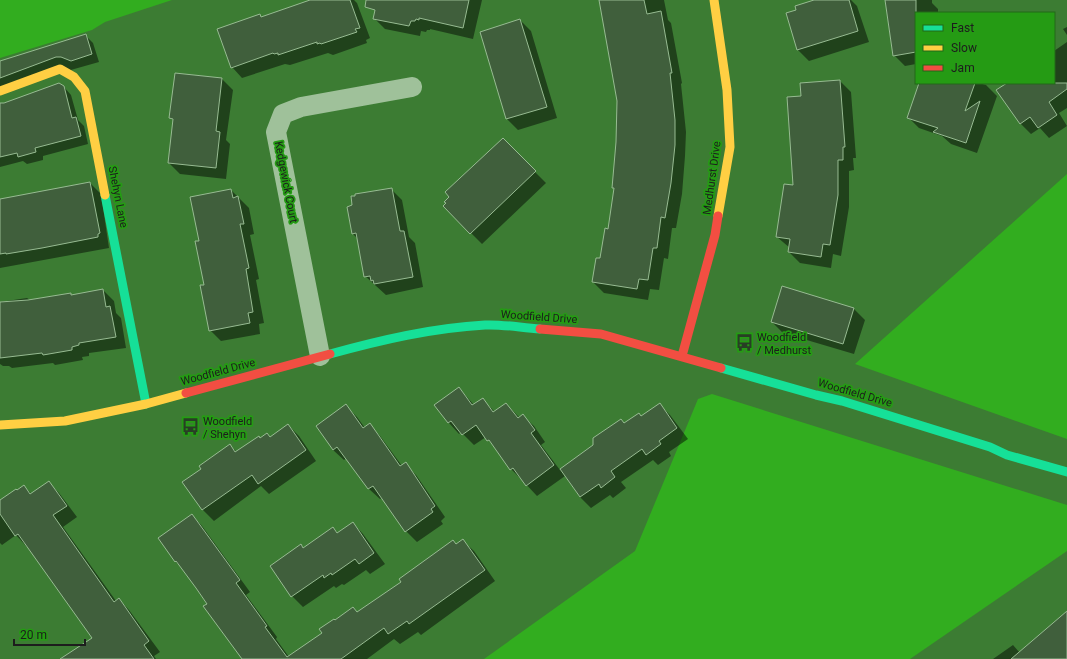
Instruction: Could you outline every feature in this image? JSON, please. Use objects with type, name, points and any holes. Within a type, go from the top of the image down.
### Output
[{"type":"street","name":"Medhurst Drive","points":[[682,356],[715,235],[730,147],[727,90],[714,0]]},
{"type":"street","name":"Shehyn Lane","points":[[0,91],[60,69],[74,77],[85,91],[146,404]]},
{"type":"street","name":"Kedgewick Court","points":[[320,356],[276,132],[284,114],[301,107],[412,87]]},
{"type":"street","name":"Woodfield Drive","points":[[0,425],[65,421],[146,404],[366,344],[430,330],[487,325],[601,334],[816,395],[842,400],[1067,472]]},
{"type":"green space","points":[[0,0],[172,0],[105,22],[92,30],[0,58]]},
{"type":"green space","points":[[1067,174],[1067,439],[855,364]]},
{"type":"green space","points":[[712,394],[1067,505],[1067,551],[910,659],[484,659],[635,551],[698,399]]},
{"type":"building","points":[[310,0],[350,0],[360,28],[355,29],[357,32],[321,44],[317,44],[317,42],[278,55],[278,53],[273,53],[231,68],[217,29],[260,14],[261,17]]},
{"type":"building","points":[[366,0],[469,0],[463,28],[419,18],[419,20],[416,19],[415,21],[411,21],[409,26],[373,19],[375,10],[365,7]]},
{"type":"building","points":[[599,0],[644,0],[647,14],[661,11],[672,73],[670,73],[675,120],[675,145],[671,183],[665,218],[661,217],[657,248],[653,248],[648,280],[639,279],[637,289],[592,282],[596,258],[600,258],[605,228],[608,229],[614,188],[612,188],[616,142],[617,101]]},
{"type":"building","points":[[814,0],[849,0],[858,31],[797,50],[786,13],[796,10],[795,6]]},
{"type":"building","points":[[885,0],[916,0],[915,52],[893,56]]},
{"type":"building","points":[[520,19],[547,107],[506,119],[480,32]]},
{"type":"building","points":[[86,34],[92,54],[71,61],[61,57],[56,57],[0,78],[0,61]]},
{"type":"building","points":[[175,73],[222,78],[216,131],[220,132],[216,168],[168,163],[173,119],[169,118]]},
{"type":"building","points":[[840,80],[845,147],[843,147],[843,160],[838,160],[838,195],[830,245],[823,244],[821,257],[788,252],[790,239],[776,237],[784,184],[793,185],[787,97],[801,96],[800,83]]},
{"type":"building","points":[[59,83],[64,86],[72,118],[76,117],[81,136],[35,148],[36,152],[18,157],[17,153],[0,157],[0,103],[4,103]]},
{"type":"building","points":[[1067,83],[1067,89],[1049,102],[1057,115],[1038,128],[1030,117],[1020,124],[996,90],[1005,84]]},
{"type":"building","points":[[919,84],[975,84],[965,111],[980,101],[966,143],[933,132],[938,128],[907,118]]},
{"type":"building","points":[[503,138],[536,171],[470,234],[443,206],[446,203],[444,202],[449,197],[445,192]]},
{"type":"building","points":[[90,182],[100,233],[98,234],[98,237],[42,248],[0,254],[0,199]]},
{"type":"building","points":[[392,188],[400,231],[404,231],[413,277],[374,284],[373,280],[371,281],[370,276],[364,277],[356,233],[352,234],[347,207],[352,205],[351,196],[355,196],[355,194]]},
{"type":"building","points":[[231,189],[233,198],[238,196],[244,224],[240,224],[249,268],[246,269],[253,312],[248,313],[250,323],[209,331],[200,285],[204,285],[195,241],[199,241],[190,197]]},
{"type":"building","points":[[782,286],[854,308],[843,344],[771,322]]},
{"type":"building","points":[[103,289],[106,307],[110,306],[116,337],[79,343],[79,345],[72,347],[72,350],[43,355],[42,353],[0,358],[0,302],[28,300],[71,293],[71,295]]},
{"type":"building","points":[[459,387],[472,405],[483,398],[493,412],[506,403],[518,418],[523,414],[535,430],[531,433],[554,465],[526,486],[513,468],[510,470],[489,440],[487,441],[476,425],[462,435],[451,421],[448,423],[434,405]]},
{"type":"building","points":[[660,403],[677,428],[659,441],[661,444],[646,455],[642,449],[611,471],[615,477],[601,488],[599,484],[580,497],[560,469],[593,445],[593,438],[621,419],[624,423],[639,413],[641,416]]},
{"type":"building","points":[[346,404],[363,428],[370,423],[400,466],[406,462],[435,506],[431,509],[433,512],[405,532],[373,486],[368,489],[337,447],[333,450],[316,426]]},
{"type":"building","points":[[288,424],[306,450],[258,484],[252,475],[202,510],[182,482],[201,469],[199,466],[230,444],[235,452],[259,436],[260,438],[267,433],[270,437]]},
{"type":"building","points":[[49,481],[67,506],[53,515],[114,602],[119,598],[149,641],[144,645],[154,659],[60,659],[92,638],[18,534],[15,536],[0,514],[0,500],[16,489],[17,490],[24,485],[30,494]]},
{"type":"building","points":[[192,514],[240,580],[236,583],[287,657],[322,633],[319,629],[353,607],[357,612],[401,582],[399,579],[453,540],[456,544],[463,539],[485,570],[409,624],[407,621],[388,634],[384,628],[341,659],[242,659],[203,606],[207,604],[196,588],[158,538]]},
{"type":"building","points":[[353,522],[374,553],[359,564],[355,559],[332,575],[331,573],[324,578],[323,575],[291,597],[270,566],[301,544],[303,548],[333,527],[337,533]]},
{"type":"building","points":[[1067,611],[1067,659],[1011,659]]},
{"type":"traffic: fast","points":[[105,195],[146,404]]},
{"type":"traffic: fast","points":[[330,354],[387,339],[446,329],[492,325],[540,329]]},
{"type":"traffic: fast","points":[[721,368],[842,401],[990,447],[1007,455],[1067,472]]},
{"type":"traffic: slow","points":[[714,0],[727,90],[730,147],[718,216]]},
{"type":"traffic: slow","points":[[0,91],[60,69],[74,77],[85,91],[105,195]]},
{"type":"traffic: slow","points":[[0,425],[65,421],[146,404],[186,393]]},
{"type":"traffic: jam","points":[[682,356],[715,235],[718,216]]},
{"type":"traffic: jam","points":[[540,329],[601,334],[721,368]]},
{"type":"traffic: jam","points":[[186,393],[330,354]]},
{"type":"place","name":"Woodfield / Medhurst","points":[[744,343]]},
{"type":"place","name":"Woodfield / Shehyn","points":[[190,427]]}]
